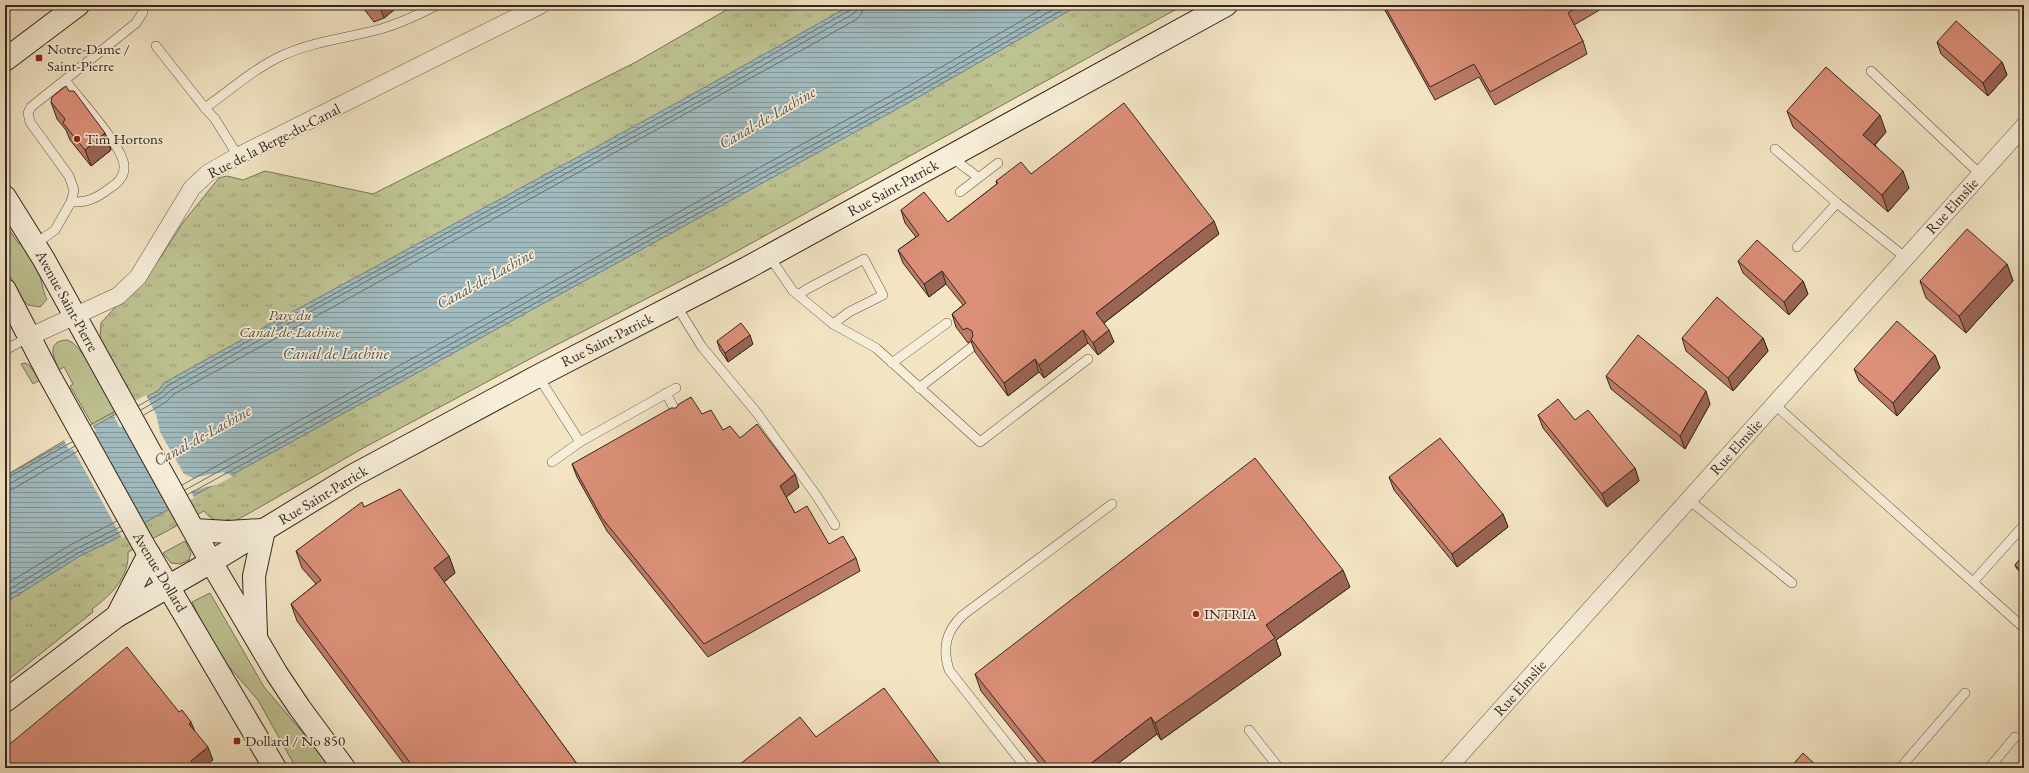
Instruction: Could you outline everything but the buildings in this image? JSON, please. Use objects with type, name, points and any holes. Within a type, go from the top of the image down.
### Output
[{"type":"main road","points":[[5,60],[78,5]]},
{"type":"main road","name":"Rue Saint-Patrick","points":[[5,701],[117,616],[212,562],[354,475],[538,376],[769,256],[1226,5]]},
{"type":"main road","name":"Avenue Saint-Pierre","points":[[5,197],[35,244],[191,524]]},
{"type":"main road","points":[[5,290],[29,337]]},
{"type":"main road","name":"Avenue Dollard","points":[[29,337],[146,549],[275,768]]},
{"type":"main road","points":[[191,524],[228,532],[264,530],[254,576],[256,639]]},
{"type":"main road","points":[[191,524],[256,639],[287,690],[344,768]]},
{"type":"main road","points":[[117,616],[146,549]]},
{"type":"street","name":"Rue de la Berge-du-Canal","points":[[29,337],[118,296],[138,277],[186,194],[208,174],[238,156],[530,7]]},
{"type":"street","name":"Rue Elmslie","points":[[1448,768],[2024,126]]},
{"type":"lane","points":[[35,244],[51,234],[71,202],[74,190],[73,182],[28,118],[28,113],[32,107],[64,80],[136,23],[143,12],[142,5]]},
{"type":"lane","points":[[206,108],[280,56],[300,49],[383,28],[437,5]]},
{"type":"lane","points":[[156,46],[215,119],[238,156]]},
{"type":"lane","points":[[1871,71],[1980,174]]},
{"type":"lane","points":[[64,80],[115,144],[123,156],[124,165],[120,180],[101,195],[86,202],[71,202]]},
{"type":"lane","points":[[1775,149],[1837,203],[1906,258]]},
{"type":"lane","points":[[952,156],[959,164],[970,170],[978,178]]},
{"type":"lane","points":[[960,192],[998,163]]},
{"type":"lane","points":[[1797,248],[1837,203]]},
{"type":"lane","points":[[769,256],[786,283],[798,295],[833,324],[876,348],[980,442],[1088,359]]},
{"type":"lane","points":[[798,295],[864,259],[883,295],[849,312],[833,324]]},
{"type":"lane","points":[[676,305],[702,347],[757,413],[816,495],[835,525]]},
{"type":"lane","points":[[892,363],[947,323]]},
{"type":"lane","points":[[5,350],[29,337]]},
{"type":"lane","points":[[919,388],[972,348]]},
{"type":"lane","points":[[538,376],[580,442]]},
{"type":"lane","points":[[552,462],[580,442],[676,388]]},
{"type":"lane","points":[[666,393],[678,416]]},
{"type":"lane","points":[[1774,404],[2024,628]]},
{"type":"lane","points":[[1689,500],[1792,583]]},
{"type":"lane","points":[[1026,768],[949,670],[945,658],[945,646],[949,632],[954,624],[963,615],[1112,504]]},
{"type":"lane","points":[[1973,582],[2024,525]]},
{"type":"lane","points":[[1901,767],[1965,693]]},
{"type":"lane","points":[[1249,730],[1279,768]]},
{"type":"lane","points":[[1989,768],[2015,737]]},
{"type":"green space","name":"Parc du Canal-de-Lachine","points":[[735,5],[1184,5],[710,266],[541,353],[367,446],[231,523],[229,519],[222,521],[215,520],[204,511],[128,552],[126,570],[118,585],[112,592],[92,609],[93,612],[5,682],[5,476],[92,424],[134,401],[100,339],[101,323],[119,303],[143,284],[184,221],[219,178],[227,176],[243,180],[265,171],[373,194],[636,62]]},
{"type":"green space","points":[[5,224],[37,267],[47,299],[40,307],[28,305],[23,300],[5,267]]},
{"type":"green space","points":[[67,340],[73,343],[80,350],[87,360],[116,411],[92,424],[70,386],[73,384],[64,367],[59,370],[53,355],[53,350],[56,343]]},
{"type":"green space","points":[[25,363],[29,365],[40,380],[33,384],[21,364]]},
{"type":"green space","points":[[185,541],[191,553],[189,560],[180,564],[171,563],[163,553]]},
{"type":"green space","points":[[210,593],[264,687],[333,768],[296,768],[258,700],[224,661],[205,629],[192,602]]},
{"type":"water","name":"Canal de Lachine","points":[[851,5],[1079,5],[917,98],[115,539],[80,556],[5,603],[5,476],[159,390],[164,383],[250,335],[680,101]]},
{"type":"pier","points":[[146,395],[156,414],[160,432],[184,474],[193,478],[223,472],[233,476],[219,484],[191,491],[194,498],[170,511],[123,426],[120,428],[114,416],[116,415],[115,412]]},
{"type":"pier","points":[[92,425],[96,431],[94,432],[145,525],[122,538],[73,449],[69,450],[64,440]]},
{"type":"place","name":"Notre-Dame / Saint-Pierre","points":[[39,58]]},
{"type":"place","name":"Tim Hortons","points":[[77,139]]},
{"type":"place","name":"INTRIA","points":[[1196,614]]},
{"type":"place","name":"Dollard / No 850","points":[[237,741]]},
{"type":"water label","name":"Canal-de-Lachine","points":[[767,117]]},
{"type":"water label","name":"Canal-de-Lachine","points":[[485,278]]},
{"type":"water label","name":"Canal-de-Lachine","points":[[202,435]]}]
